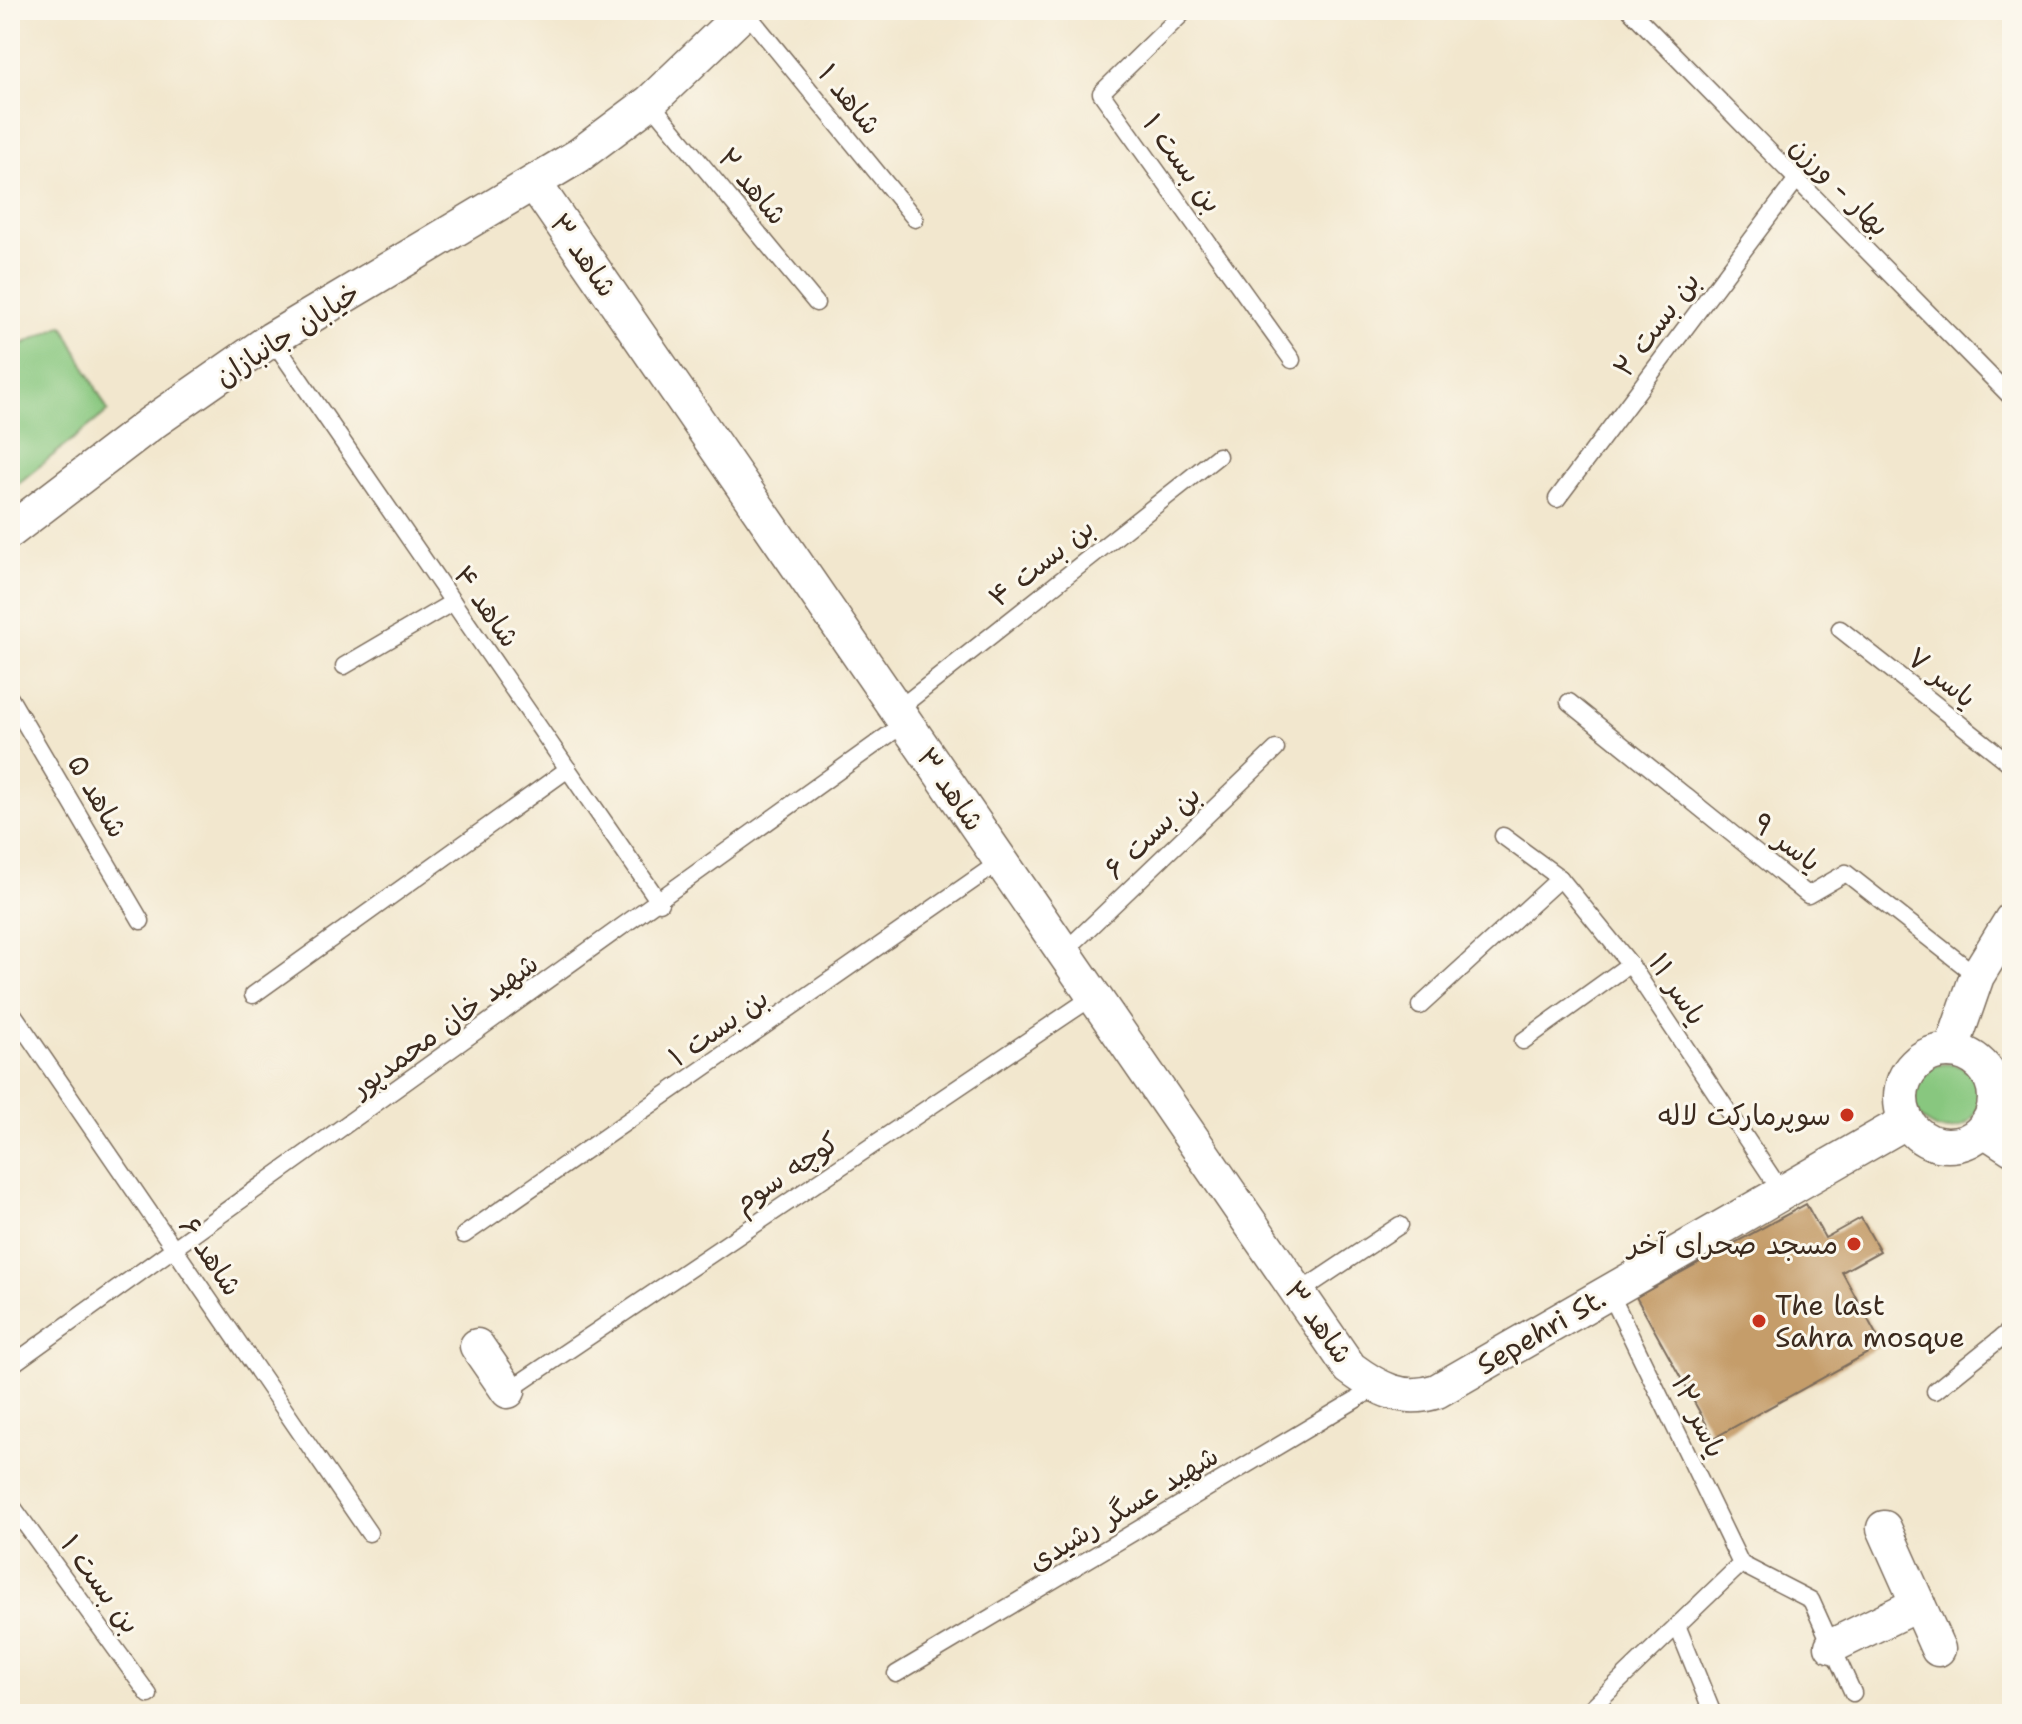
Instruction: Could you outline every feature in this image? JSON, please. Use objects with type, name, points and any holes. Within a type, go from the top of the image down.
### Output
[{"type":"street","name":"خیابان جانبازان","points":[[10,531],[150,424],[272,339],[578,156],[650,102],[745,10]]},
{"type":"street","name":"شاهد ۳","points":[[534,183],[1350,1368],[1377,1387]]},
{"type":"street","points":[[1951,1051],[1977,976],[2012,919]]},
{"type":"street","points":[[1951,1051],[1975,1059],[1991,1080],[1994,1106],[1983,1129],[1974,1137],[1949,1145],[1925,1140],[1907,1121],[1900,1097],[1908,1072],[1926,1055],[1951,1051]]},
{"type":"street","name":"Sepehri St.","points":[[1377,1387],[1414,1397],[1437,1391],[1907,1121]]},
{"type":"street","points":[[1983,1129],[2012,1148]]},
{"type":"street","points":[[477,1346],[508,1391]]},
{"type":"street","points":[[1884,1528],[1938,1649]]},
{"type":"street","points":[[1832,1646],[1918,1604]]},
{"type":"lane","name":"شاهد ۱","points":[[745,10],[915,219]]},
{"type":"lane","name":"بن بست ۱","points":[[1186,10],[1101,93],[1292,360]]},
{"type":"lane","name":"بهار - ورزن","points":[[1630,10],[2012,398]]},
{"type":"lane","name":"شاهد ۲","points":[[650,102],[816,303]]},
{"type":"lane","name":"بن بست ۲","points":[[1557,499],[1797,179]]},
{"type":"lane","name":"شاهد ۴","points":[[272,339],[660,903]]},
{"type":"lane","name":"بن بست ۴","points":[[901,717],[1218,456]]},
{"type":"lane","points":[[344,666],[453,602]]},
{"type":"lane","name":"یاسر ۷","points":[[1840,629],[2012,765]]},
{"type":"lane","name":"شاهد ۵","points":[[10,698],[141,921]]},
{"type":"lane","name":"یاسر ۹","points":[[1569,702],[1808,895],[1846,873],[1977,976]]},
{"type":"lane","name":"شهید خان محمدپور","points":[[10,1366],[660,903],[901,717]]},
{"type":"lane","name":"بن بست ۶","points":[[1063,953],[1276,749]]},
{"type":"lane","points":[[253,995],[568,769]]},
{"type":"lane","name":"یاسر ۱۱","points":[[1503,836],[1560,878],[1630,964],[1783,1194]]},
{"type":"lane","name":"بن بست ۱","points":[[464,1235],[1001,861]]},
{"type":"lane","points":[[1420,1006],[1560,878]]},
{"type":"lane","points":[[1523,1041],[1630,964]]},
{"type":"lane","name":"کوچه سوم","points":[[508,1391],[1094,996]]},
{"type":"lane","name":"شاهد ۶","points":[[10,1009],[369,1533]]},
{"type":"lane","points":[[1298,1293],[1400,1225]]},
{"type":"lane","name":"یاسر ۱۲","points":[[1609,1291],[1741,1564]]},
{"type":"lane","points":[[1935,1391],[2012,1329]]},
{"type":"lane","name":"شهید عسگر رشیدی","points":[[896,1674],[1377,1387]]},
{"type":"lane","name":"بن بست ۱","points":[[10,1503],[149,1695]]},
{"type":"lane","points":[[1585,1714],[1741,1564],[1811,1600],[1853,1693]]},
{"type":"lane","points":[[1677,1625],[1713,1714]]},
{"type":"green space","points":[[63,325],[108,411],[10,490],[10,350]]},
{"type":"green space","points":[[1947,1064],[1960,1067],[1970,1074],[1977,1084],[1980,1097],[1977,1110],[1970,1120],[1960,1127],[1947,1130],[1934,1127],[1924,1120],[1917,1110],[1914,1097],[1917,1084],[1924,1074],[1934,1067]]},
{"type":"building","name":"The last Sahra mosque","points":[[1806,1204],[1825,1238],[1861,1218],[1880,1251],[1842,1272],[1882,1345],[1714,1438],[1636,1297]]},
{"type":"place","name":"سوپرمارکت لاله","points":[[1847,1115]]},
{"type":"place","name":"مسجد صحرای آخر","points":[[1854,1244]]},
{"type":"place","name":"The last Sahra mosque","points":[[1759,1321]]}]
